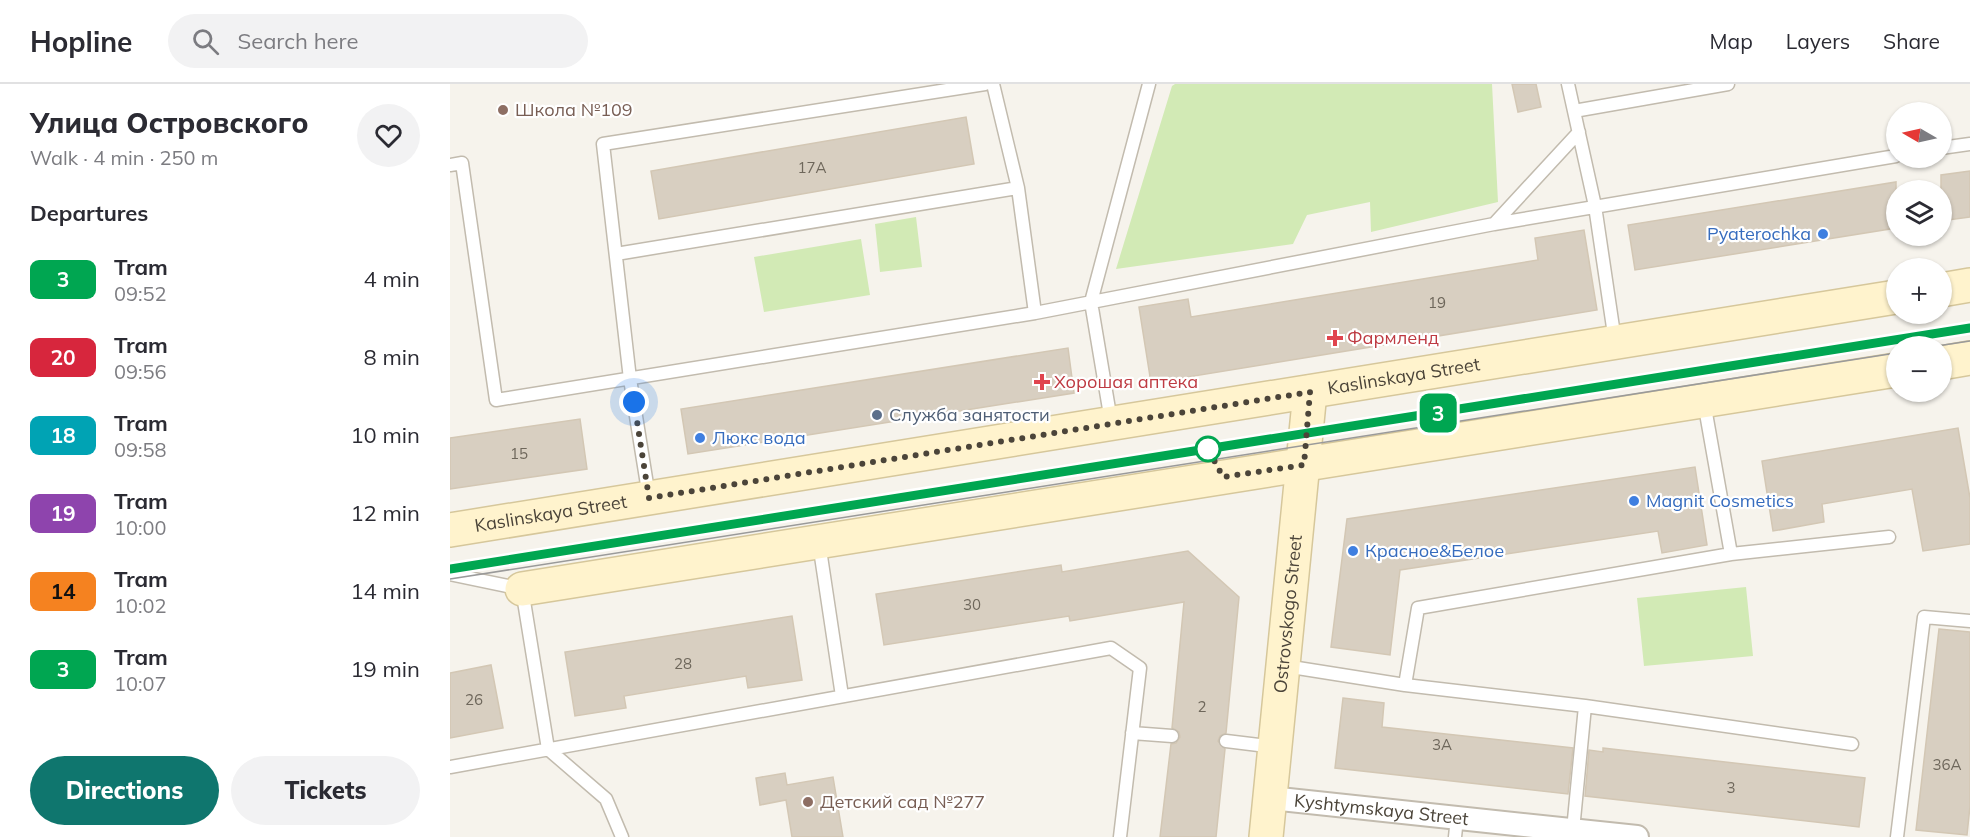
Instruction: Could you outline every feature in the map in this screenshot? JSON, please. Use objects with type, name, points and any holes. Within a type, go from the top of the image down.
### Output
[{"type":"main road","points":[[1952,288],[1970,285]]},
{"type":"main road","name":"Kaslinskaya Street","points":[[450,530],[1886,299]]},
{"type":"main road","points":[[1952,361],[1970,358]]},
{"type":"main road","points":[[522,589],[1886,372]]},
{"type":"main road","name":"Ostrovskogo Street","points":[[1266,837],[1310,392]]},
{"type":"street","name":"Kyshtymskaya Street","points":[[1270,798],[1456,828],[1573,830],[1637,837]]},
{"type":"lane","points":[[649,498],[630,379],[603,144],[984,84]]},
{"type":"lane","points":[[993,84],[1018,188],[1035,313]]},
{"type":"lane","points":[[1112,423],[1091,302],[1149,84]]},
{"type":"lane","points":[[1568,84],[1595,206],[1615,342]]},
{"type":"lane","points":[[1574,111],[1728,84]]},
{"type":"lane","points":[[1494,224],[1579,132]]},
{"type":"lane","points":[[1952,146],[1970,144]]},
{"type":"lane","points":[[450,165],[462,164],[496,400],[1035,313],[1494,224],[1886,158]]},
{"type":"lane","points":[[616,254],[1018,188]]},
{"type":"lane","points":[[1704,401],[1731,554]]},
{"type":"lane","points":[[1406,685],[1418,608],[1731,554],[1889,537]]},
{"type":"lane","points":[[819,542],[843,696]]},
{"type":"lane","points":[[450,574],[522,589],[548,749],[606,799],[622,837]]},
{"type":"lane","points":[[1897,837],[1924,617],[1970,621]]},
{"type":"lane","points":[[450,767],[1111,648],[1140,668],[1120,837]]},
{"type":"lane","points":[[1284,666],[1406,685],[1585,706],[1852,744]]},
{"type":"lane","points":[[1573,830],[1585,706]]},
{"type":"lane","points":[[1132,733],[1172,736]]},
{"type":"lane","points":[[1226,741],[1275,747]]},
{"type":"green space","points":[[1175,84],[1492,84],[1498,202],[1371,232],[1370,202],[1307,215],[1293,244],[1116,269],[1172,86]]},
{"type":"green space","points":[[916,217],[922,267],[880,272],[875,224]]},
{"type":"green space","points":[[861,239],[870,295],[764,312],[754,257]]},
{"type":"green space","points":[[1746,587],[1753,656],[1644,666],[1637,598]]},
{"type":"building","points":[[1512,84],[1536,84],[1541,107],[1518,112]]},
{"type":"building","points":[[966,117],[974,164],[659,219],[651,171]]},
{"type":"building","points":[[1970,171],[1970,217],[1952,219],[1952,180],[1941,180],[1941,175]]},
{"type":"building","points":[[1886,184],[1886,230],[1635,270],[1628,225]]},
{"type":"building","points":[[1584,230],[1597,310],[1151,383],[1139,307],[1188,299],[1191,317],[1538,260],[1535,238]]},
{"type":"building","points":[[1068,348],[1074,393],[688,454],[681,409]]},
{"type":"building","points":[[580,419],[587,469],[450,489],[450,438]]},
{"type":"building","points":[[1958,428],[1970,498],[1970,544],[1923,551],[1912,489],[1822,504],[1824,522],[1773,531],[1762,461]]},
{"type":"building","points":[[1695,467],[1707,545],[1662,553],[1658,531],[1400,570],[1390,655],[1331,647],[1347,519]]},
{"type":"building","points":[[1188,551],[1239,597],[1226,733],[1220,736],[1218,741],[1225,749],[1216,837],[1160,837],[1171,744],[1176,743],[1180,737],[1179,732],[1172,728],[1184,602],[1070,621],[1069,616],[884,645],[876,594],[1061,565],[1062,572]]},
{"type":"building","points":[[792,616],[802,680],[748,688],[746,676],[624,696],[626,708],[575,716],[565,652]]},
{"type":"building","points":[[1939,629],[1970,632],[1970,806],[1967,835],[1916,830]]},
{"type":"building","points":[[491,665],[503,728],[450,738],[450,673]]},
{"type":"building","points":[[1343,698],[1384,703],[1382,727],[1573,748],[1568,794],[1335,768]]},
{"type":"building","points":[[1603,748],[1865,778],[1859,827],[1585,796],[1589,750],[1603,752]]},
{"type":"building","points":[[785,773],[787,785],[833,777],[843,837],[792,837],[786,800],[760,805],[756,778]]},
{"type":"tram line","points":[[450,569],[1970,328]]},
{"type":"tram line","name":"3","points":[[450,569],[1970,328]]},
{"type":"tram line","points":[[1952,344],[1970,341]]},
{"type":"tram line","points":[[450,579],[1886,355]]},
{"type":"place","name":"Школа №109","points":[[503,110]]},
{"type":"place","name":"Pyaterochka","points":[[1823,234]]},
{"type":"place","name":"Фармленд","points":[[1335,338]]},
{"type":"place","name":"Хорошая аптека","points":[[1042,382]]},
{"type":"place","name":"Служба занятости","points":[[877,415]]},
{"type":"place","name":"Люкс вода","points":[[700,438]]},
{"type":"place","name":"Magnit Cosmetics","points":[[1634,501]]},
{"type":"place","name":"Красное&Белое","points":[[1353,551]]},
{"type":"place","name":"Детский сад №277","points":[[808,802]]},
{"type":"route","points":[[634,402],[649,498],[1310,392],[1304,465],[1223,477],[1208,449]]}]
